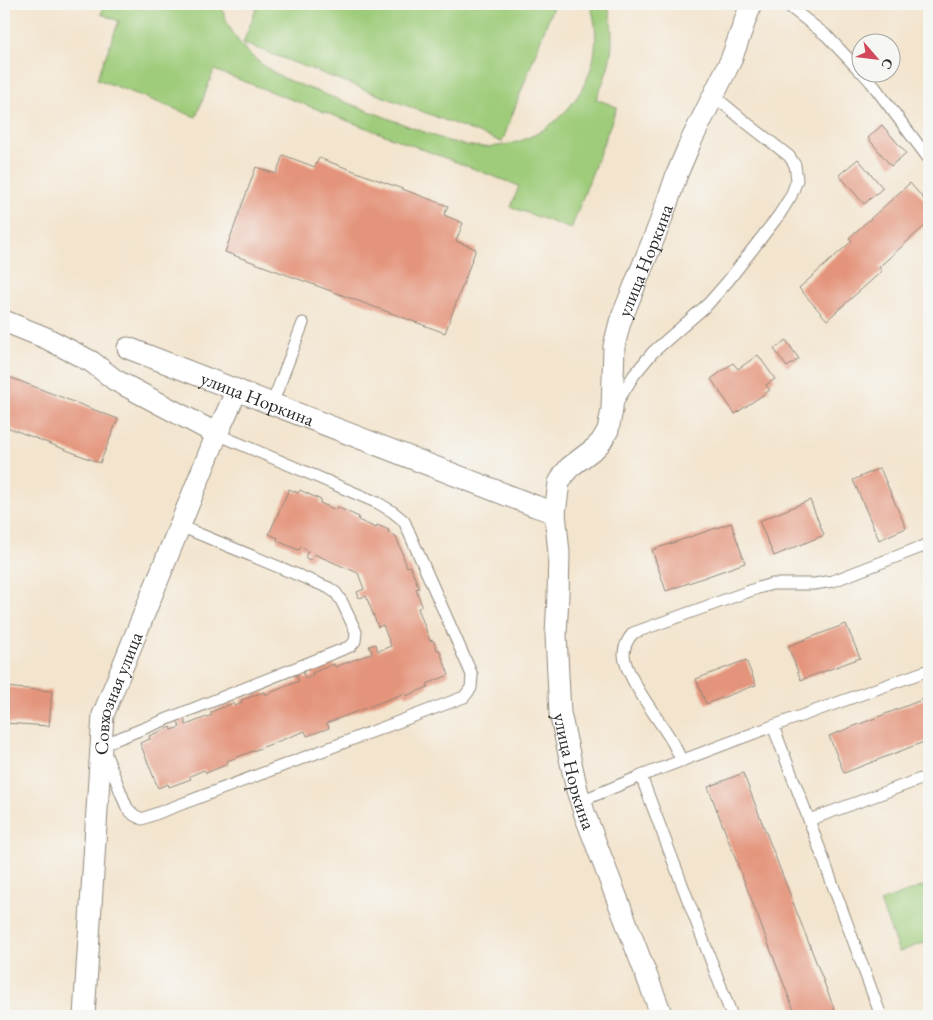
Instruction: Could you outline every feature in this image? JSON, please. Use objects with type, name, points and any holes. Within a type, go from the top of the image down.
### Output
[{"type":"street","name":"улица Норкина","points":[[662,1016],[577,790],[560,713],[556,635],[559,554],[555,512],[559,483],[570,467],[601,442],[608,430],[612,410],[614,346],[620,322],[691,141],[732,60],[751,4]]},
{"type":"street","points":[[4,321],[54,342],[92,362],[115,380],[217,434]]},
{"type":"street","name":"улица Норкина","points":[[128,348],[535,506],[555,512]]},
{"type":"street","name":"Совхозная улица","points":[[84,1016],[103,716],[236,390]]},
{"type":"lane","points":[[786,4],[827,36],[850,60]]},
{"type":"lane","points":[[871,82],[929,159]]},
{"type":"lane","points":[[612,410],[634,375],[653,352],[708,304],[728,281],[779,215],[791,196],[796,180],[795,165],[789,156],[714,96]]},
{"type":"lane","points":[[272,404],[303,323]]},
{"type":"lane","points":[[180,526],[329,588],[336,593],[342,602],[356,632],[355,641],[351,646],[102,745],[128,808],[134,815],[142,819],[464,697],[471,688],[472,675],[404,521],[378,502],[217,434]]},
{"type":"lane","points":[[682,761],[627,668],[624,654],[626,642],[633,633],[772,584],[814,584],[833,581],[929,544]]},
{"type":"lane","points":[[581,801],[641,776],[929,670]]},
{"type":"lane","points":[[774,726],[881,1016]]},
{"type":"lane","points":[[641,776],[732,1016]]},
{"type":"lane","points":[[809,820],[929,776]]},
{"type":"green space","points":[[105,4],[221,4],[231,29],[246,50],[278,75],[445,140],[464,145],[485,147],[522,140],[543,130],[562,115],[577,96],[588,75],[595,52],[595,28],[590,4],[608,4],[612,30],[611,53],[606,75],[596,99],[617,107],[571,229],[511,207],[519,186],[214,70],[196,117],[97,79],[119,21],[101,14]]},
{"type":"green space","points":[[258,4],[554,4],[502,142],[243,43]]},
{"type":"green space","points":[[929,884],[929,941],[899,952],[880,902]]},
{"type":"building","points":[[882,125],[906,153],[891,166],[868,138]]},
{"type":"building","points":[[283,155],[315,167],[319,158],[448,206],[444,215],[463,223],[456,241],[476,249],[445,333],[225,252],[256,167],[276,174]]},
{"type":"building","points":[[858,159],[883,188],[864,204],[839,175]]},
{"type":"building","points":[[910,183],[929,205],[929,222],[879,267],[882,271],[827,320],[799,288],[852,241],[849,238]]},
{"type":"building","points":[[786,340],[799,359],[787,367],[774,349]]},
{"type":"building","points":[[758,355],[775,379],[766,385],[770,390],[735,414],[711,379],[733,363],[738,369]]},
{"type":"building","points":[[4,375],[118,419],[100,463],[4,426]]},
{"type":"building","points":[[880,468],[906,528],[879,540],[853,480]]},
{"type":"building","points":[[289,489],[298,493],[300,490],[321,500],[320,503],[336,510],[337,507],[359,517],[358,520],[376,528],[377,525],[389,530],[388,533],[396,536],[407,567],[410,566],[419,588],[416,589],[422,606],[418,608],[430,641],[433,640],[437,650],[439,649],[449,675],[427,684],[428,687],[406,696],[405,693],[327,723],[329,728],[307,736],[305,731],[227,761],[228,764],[206,773],[204,770],[190,776],[191,779],[169,787],[168,784],[158,788],[140,743],[150,739],[149,736],[171,727],[172,730],[180,727],[177,720],[184,718],[186,725],[212,715],[211,712],[233,703],[235,706],[242,703],[241,700],[264,692],[265,695],[299,681],[296,675],[303,672],[305,679],[313,676],[312,673],[334,664],[335,667],[372,653],[369,646],[376,644],[378,651],[391,646],[383,625],[378,627],[366,596],[359,598],[357,592],[364,589],[358,573],[314,554],[311,560],[305,558],[308,551],[301,547],[299,550],[277,541],[278,538],[269,534]]},
{"type":"building","points":[[810,500],[824,535],[774,556],[759,521]]},
{"type":"building","points":[[731,523],[745,563],[666,591],[652,550]]},
{"type":"building","points":[[846,624],[860,658],[801,680],[788,646]]},
{"type":"building","points":[[746,660],[756,685],[706,704],[696,679]]},
{"type":"building","points":[[4,687],[52,691],[49,726],[4,723]]},
{"type":"building","points":[[929,697],[929,740],[844,773],[829,736]]},
{"type":"building","points":[[743,773],[837,1016],[796,1016],[708,787]]}]
